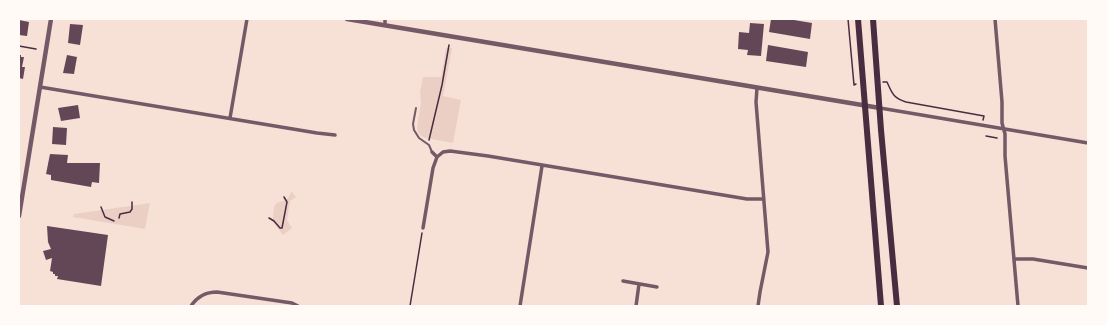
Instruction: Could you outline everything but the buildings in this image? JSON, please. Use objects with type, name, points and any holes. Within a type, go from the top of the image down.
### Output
[{"type":"highway","points":[[858,19],[881,306]]},
{"type":"highway","points":[[873,19],[897,306]]},
{"type":"street","points":[[19,216],[51,19]]},
{"type":"street","points":[[230,118],[246,19]]},
{"type":"street","points":[[347,19],[1088,143]]},
{"type":"street","points":[[385,19],[385,25]]},
{"type":"street","points":[[995,19],[1018,306]]},
{"type":"street","points":[[40,87],[336,135]]},
{"type":"street","points":[[757,88],[756,102],[768,252],[758,306]]},
{"type":"street","points":[[423,228],[433,168],[437,157],[443,152],[450,151],[746,199],[764,199]]},
{"type":"street","points":[[432,152],[437,157]]},
{"type":"street","points":[[520,306],[542,166]]},
{"type":"street","points":[[1015,259],[1033,259],[1088,268]]},
{"type":"street","points":[[623,281],[657,286]]},
{"type":"street","points":[[636,306],[639,284]]},
{"type":"street","points":[[191,306],[200,296],[211,292],[217,292],[292,303],[298,306]]},
{"type":"lane","points":[[416,108],[413,124],[414,130],[418,138],[427,143],[432,152]]},
{"type":"path","points":[[848,19],[852,72],[854,85],[857,84]]},
{"type":"path","points":[[427,143],[442,85],[449,45]]},
{"type":"path","points":[[19,46],[36,49]]},
{"type":"path","points":[[885,82],[887,82],[891,92],[899,100],[984,116]]},
{"type":"path","points":[[986,136],[997,138]]},
{"type":"path","points":[[269,218],[280,228],[282,228],[287,202],[284,197]]},
{"type":"path","points":[[119,218],[120,214],[130,212],[132,209],[132,202]]},
{"type":"path","points":[[101,207],[104,217],[114,221]]},
{"type":"path","points":[[410,306],[423,228]]},
{"type":"shaded area","points":[[446,48],[452,48],[443,96],[461,100],[453,143],[423,137],[418,133],[417,127],[423,77],[441,77]]},
{"type":"shaded area","points":[[291,191],[296,197],[290,201],[287,220],[292,228],[283,235],[273,222],[273,214],[275,205],[286,200]]},
{"type":"shaded area","points":[[150,203],[145,229],[73,217],[74,214]]}]
